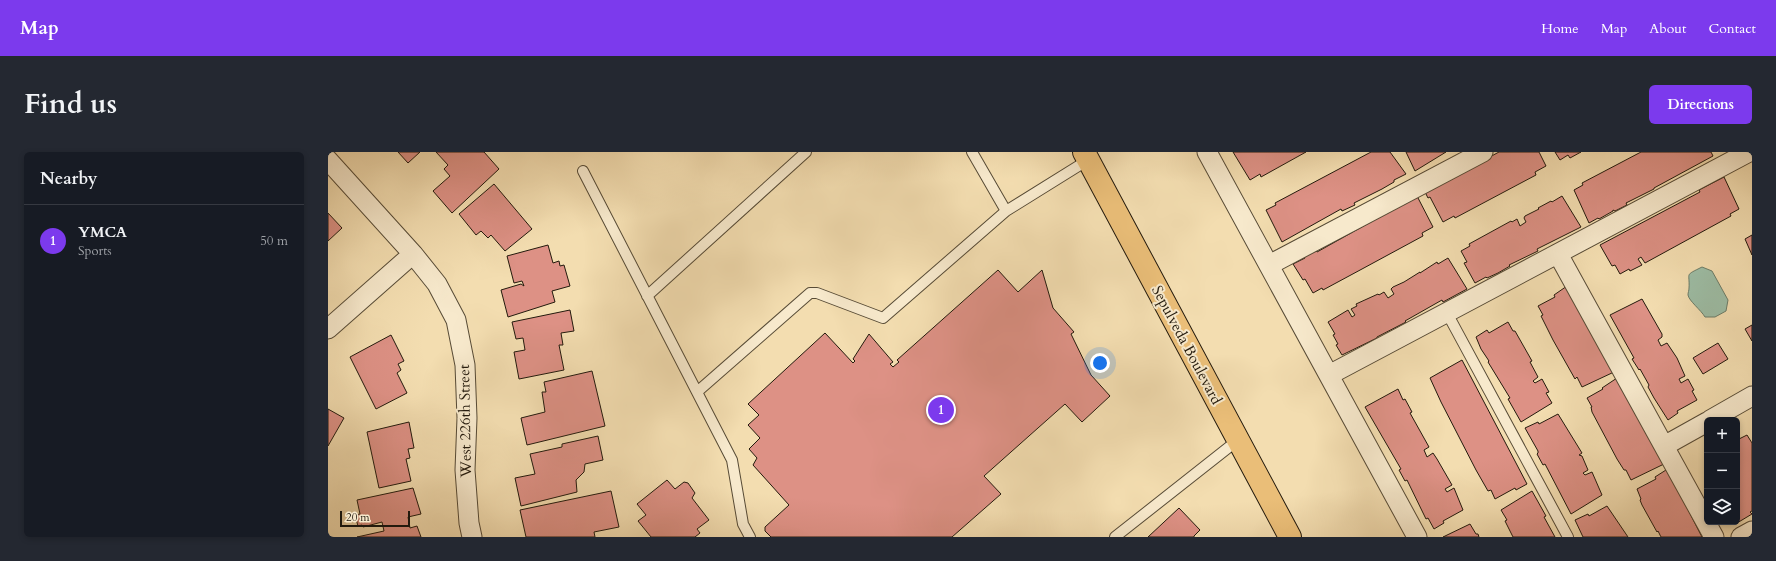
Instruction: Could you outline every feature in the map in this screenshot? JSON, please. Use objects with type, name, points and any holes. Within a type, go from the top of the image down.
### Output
[{"type":"main road","name":"Sepulveda Boulevard","points":[[1086,156],[1290,537]]},
{"type":"street","points":[[1207,152],[1418,537]]},
{"type":"street","points":[[1269,265],[1483,152]]},
{"type":"street","points":[[1329,375],[1749,152],[1752,158]]},
{"type":"street","name":"West 226th Street","points":[[328,160],[413,254],[437,284],[456,320],[465,364],[467,418],[465,470],[469,523],[472,537]]},
{"type":"street","points":[[328,329],[413,254]]},
{"type":"street","points":[[1558,254],[1714,537]]},
{"type":"street","points":[[1715,417],[1752,396]]},
{"type":"street","points":[[1664,446],[1704,424]]},
{"type":"street","points":[[1741,537],[1752,531]]},
{"type":"lane","points":[[647,296],[806,152]]},
{"type":"lane","points":[[972,152],[1006,211]]},
{"type":"lane","points":[[697,392],[810,293],[817,293],[883,318],[1006,211],[1086,156]]},
{"type":"lane","points":[[583,171],[732,460],[743,524],[750,537]]},
{"type":"lane","points":[[1447,313],[1568,537]]},
{"type":"lane","points":[[1115,537],[1238,440]]},
{"type":"shaded area","points":[[1702,267],[1712,271],[1728,300],[1726,311],[1715,317],[1705,317],[1688,295],[1690,273]]},
{"type":"building","points":[[398,152],[420,152],[408,163]]},
{"type":"building","points":[[436,152],[484,152],[499,169],[452,213],[433,191],[450,176],[444,169],[448,165]]},
{"type":"building","points":[[1233,152],[1306,152],[1261,177],[1260,174],[1250,180]]},
{"type":"building","points":[[1371,152],[1390,152],[1406,174],[1394,180],[1394,182],[1382,189],[1354,203],[1355,205],[1342,211],[1341,209],[1282,242],[1266,210],[1276,205],[1275,203]]},
{"type":"building","points":[[1406,152],[1446,152],[1415,171]]},
{"type":"building","points":[[1499,152],[1539,152],[1546,166],[1535,172],[1536,175],[1455,218],[1454,216],[1443,222],[1430,197],[1428,198],[1425,192]]},
{"type":"building","points":[[1555,152],[1581,152],[1570,158],[1568,155],[1560,160]]},
{"type":"building","points":[[1641,152],[1711,152],[1713,156],[1626,203],[1627,205],[1615,211],[1613,210],[1599,219],[1598,218],[1589,223],[1574,190],[1583,185],[1582,183]]},
{"type":"building","points":[[1724,177],[1739,209],[1730,214],[1731,216],[1645,263],[1641,257],[1638,259],[1642,265],[1630,271],[1629,269],[1620,274],[1615,265],[1612,266],[1600,245],[1700,192],[1699,190]]},
{"type":"building","points":[[494,184],[532,229],[505,251],[491,235],[488,238],[481,231],[476,235],[459,214]]},
{"type":"building","points":[[1417,196],[1433,227],[1422,233],[1423,236],[1323,290],[1322,288],[1313,293],[1305,279],[1303,280],[1293,264],[1305,258],[1304,256],[1315,250],[1317,252]]},
{"type":"building","points":[[1562,196],[1581,227],[1537,249],[1538,251],[1509,265],[1510,266],[1498,273],[1475,283],[1464,263],[1467,262],[1461,251],[1470,246],[1469,244],[1511,221],[1512,222],[1517,219],[1520,226],[1526,222],[1524,218],[1525,216]]},
{"type":"building","points":[[328,213],[342,228],[328,241]]},
{"type":"building","points":[[1752,235],[1752,255],[1745,239]]},
{"type":"building","points":[[548,245],[553,263],[559,261],[560,266],[564,265],[570,286],[552,291],[555,302],[508,317],[501,290],[521,284],[524,286],[522,281],[514,283],[507,256]]},
{"type":"building","points":[[1448,258],[1467,289],[1443,302],[1442,300],[1377,338],[1342,355],[1336,345],[1338,344],[1333,335],[1335,334],[1328,322],[1348,310],[1352,317],[1355,315],[1351,309],[1357,306],[1356,304],[1378,294],[1379,295],[1384,292],[1388,298],[1394,294],[1391,289],[1393,287],[1437,262],[1438,264]]},
{"type":"building","points":[[998,270],[1018,292],[1042,270],[1053,308],[1074,332],[1071,334],[1091,375],[1110,396],[1082,422],[1065,404],[984,476],[1001,494],[952,537],[771,537],[765,531],[765,527],[789,505],[753,465],[757,458],[749,449],[760,438],[748,425],[759,415],[748,404],[825,333],[853,363],[855,361],[853,359],[869,334],[893,362],[890,364],[893,367],[899,362],[897,360]]},
{"type":"building","points":[[1567,286],[1614,372],[1582,387],[1577,377],[1575,379],[1553,340],[1541,316],[1543,315],[1538,306],[1555,297],[1554,295]]},
{"type":"building","points":[[1642,299],[1662,334],[1662,337],[1658,340],[1661,346],[1667,343],[1677,358],[1685,376],[1679,379],[1681,383],[1688,379],[1697,400],[1677,411],[1678,413],[1668,420],[1654,398],[1640,369],[1639,370],[1632,359],[1634,358],[1610,315]]},
{"type":"building","points":[[570,310],[574,331],[561,333],[563,345],[559,345],[564,370],[519,379],[514,352],[525,350],[523,338],[516,339],[512,322]]},
{"type":"building","points":[[1508,322],[1513,331],[1515,331],[1532,361],[1530,362],[1538,377],[1533,381],[1535,383],[1542,379],[1549,392],[1546,393],[1552,403],[1521,422],[1508,399],[1510,398],[1488,362],[1489,361],[1481,349],[1476,337],[1487,330],[1489,333]]},
{"type":"building","points":[[1752,325],[1752,341],[1745,329]]},
{"type":"building","points":[[391,335],[404,361],[398,364],[401,370],[397,373],[407,393],[376,409],[350,357]]},
{"type":"building","points":[[1718,343],[1728,359],[1703,374],[1693,358]]},
{"type":"building","points":[[1462,360],[1527,484],[1516,490],[1515,488],[1495,499],[1491,490],[1488,491],[1476,470],[1430,378]]},
{"type":"building","points":[[592,371],[605,426],[527,445],[521,418],[545,412],[542,392],[546,392],[544,382]]},
{"type":"building","points":[[1617,378],[1664,464],[1631,480],[1626,470],[1624,470],[1617,459],[1592,412],[1592,407],[1587,398],[1603,389],[1602,388]]},
{"type":"building","points":[[1398,389],[1403,400],[1405,399],[1412,412],[1410,413],[1429,447],[1424,450],[1427,457],[1433,453],[1452,485],[1445,489],[1447,492],[1454,488],[1463,510],[1443,521],[1444,523],[1434,529],[1428,518],[1426,519],[1407,480],[1405,481],[1399,470],[1401,469],[1365,407]]},
{"type":"building","points":[[328,409],[344,418],[328,446]]},
{"type":"building","points":[[1558,414],[1582,453],[1579,455],[1582,456],[1588,470],[1583,473],[1585,475],[1592,472],[1602,495],[1571,514],[1545,464],[1543,465],[1537,454],[1538,451],[1525,428],[1538,422],[1539,424]]},
{"type":"building","points":[[409,422],[414,448],[408,449],[410,458],[406,459],[411,481],[379,488],[367,432]]},
{"type":"building","points":[[1747,435],[1752,443],[1752,511],[1750,512],[1752,514],[1740,521],[1740,453],[1740,438]]},
{"type":"building","points":[[598,436],[603,460],[585,464],[584,472],[576,480],[577,492],[521,506],[515,478],[535,474],[530,454],[562,447],[562,444]]},
{"type":"building","points":[[1666,470],[1674,482],[1702,537],[1661,537],[1642,505],[1637,489],[1656,479],[1655,477]]},
{"type":"building","points":[[667,480],[675,489],[684,482],[688,483],[695,493],[692,498],[709,520],[697,529],[700,533],[695,537],[651,537],[638,521],[646,515],[637,504]]},
{"type":"building","points":[[413,488],[421,514],[408,517],[410,528],[417,526],[421,537],[357,537],[384,531],[382,522],[363,527],[362,525],[358,526],[355,515],[360,514],[357,500]]},
{"type":"building","points":[[611,491],[619,527],[594,532],[595,537],[526,537],[520,510]]},
{"type":"building","points":[[1532,491],[1546,516],[1544,517],[1555,537],[1513,537],[1505,521],[1507,520],[1501,510]]},
{"type":"building","points":[[1607,506],[1628,537],[1583,537],[1575,520],[1588,514],[1589,516]]},
{"type":"building","points":[[1179,508],[1200,530],[1194,537],[1148,537]]},
{"type":"building","points":[[1470,524],[1479,537],[1443,537]]},
{"type":"place","name":"YMCA","points":[[941,410]]}]
